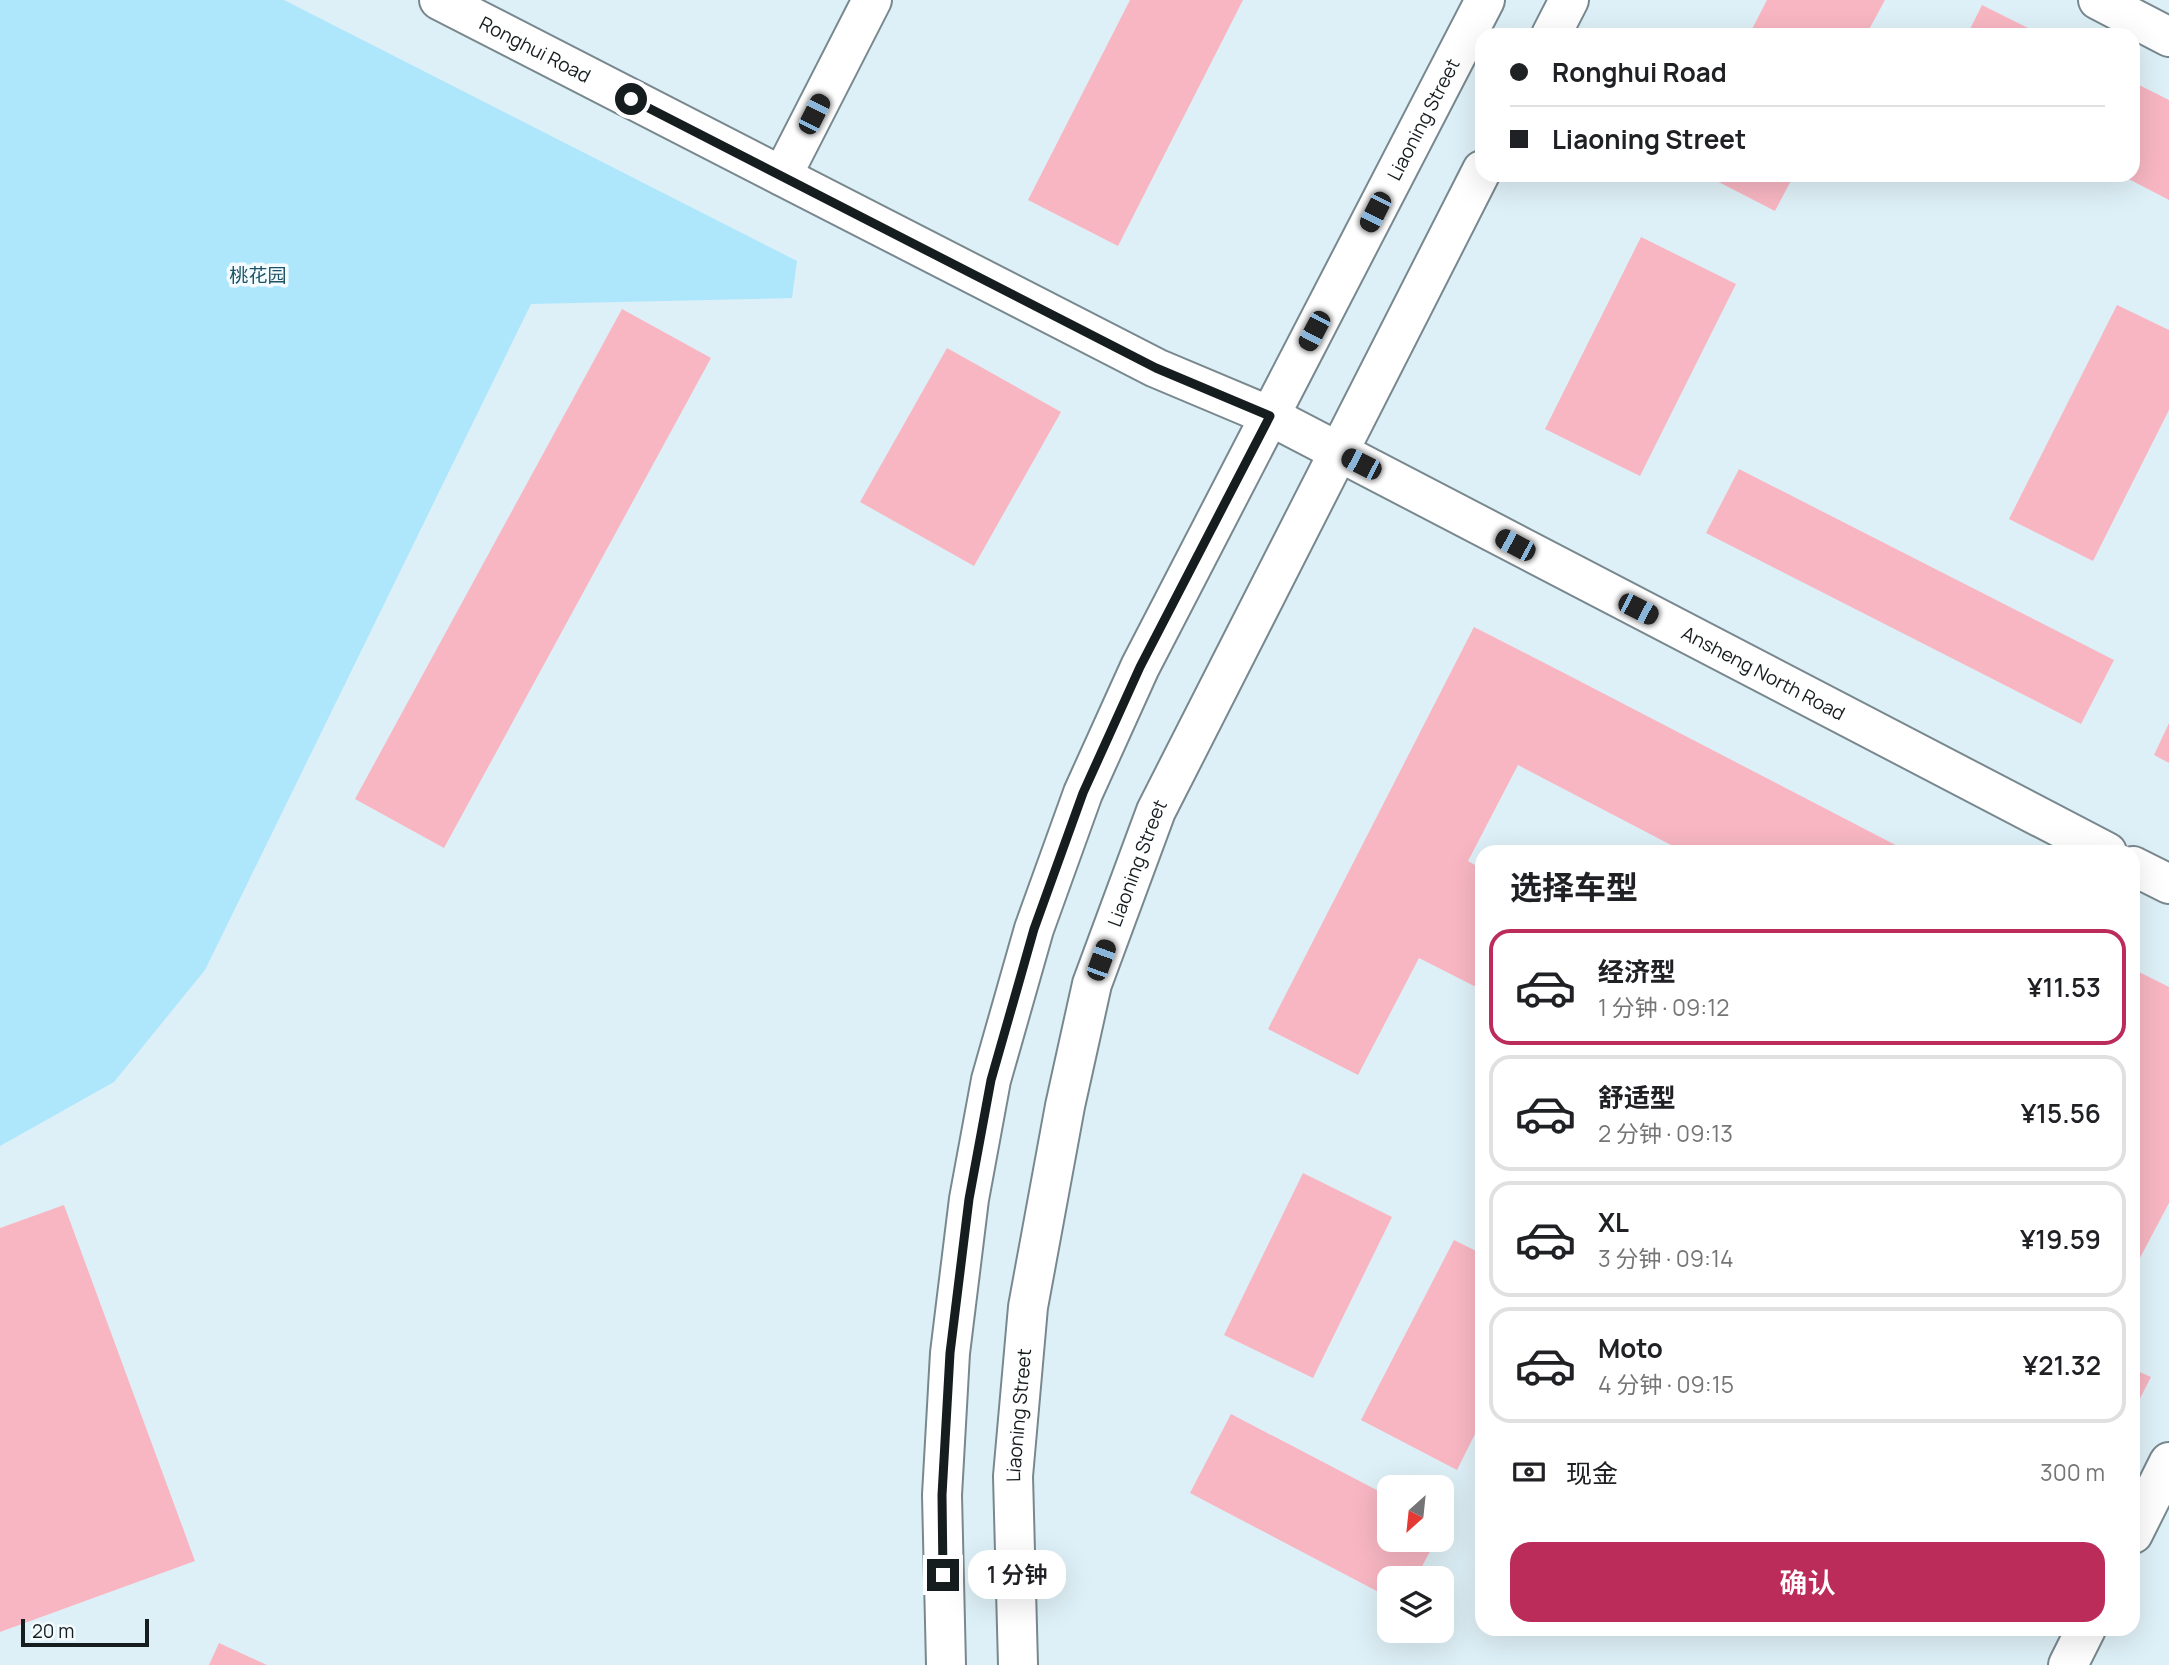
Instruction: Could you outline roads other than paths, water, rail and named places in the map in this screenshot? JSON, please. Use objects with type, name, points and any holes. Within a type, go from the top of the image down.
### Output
[{"type":"street","name":"Ronghui Road","points":[[439,0],[1156,368],[1270,416]]},
{"type":"street","points":[[782,176],[872,0]]},
{"type":"street","name":"Liaoning Street","points":[[946,1665],[942,1495],[950,1353],[969,1199],[991,1080],[1034,929],[1083,793],[1140,667],[1485,0]]},
{"type":"street","points":[[1555,28],[1569,0]]},
{"type":"street","points":[[2098,0],[2169,37]]},
{"type":"street","name":"Liaoning Street","points":[[1018,1665],[1013,1476],[1028,1307],[1065,1106],[1092,984],[1156,811],[1476,182]]},
{"type":"street","name":"Ansheng North Road","points":[[1270,416],[2094,845]]},
{"type":"street","points":[[2140,870],[2169,884]]},
{"type":"street","points":[[2140,1520],[2169,1462]]},
{"type":"street","points":[[2068,1665],[2082,1636]]},
{"type":"park label","name":"桃花园","points":[[258,275]]}]
